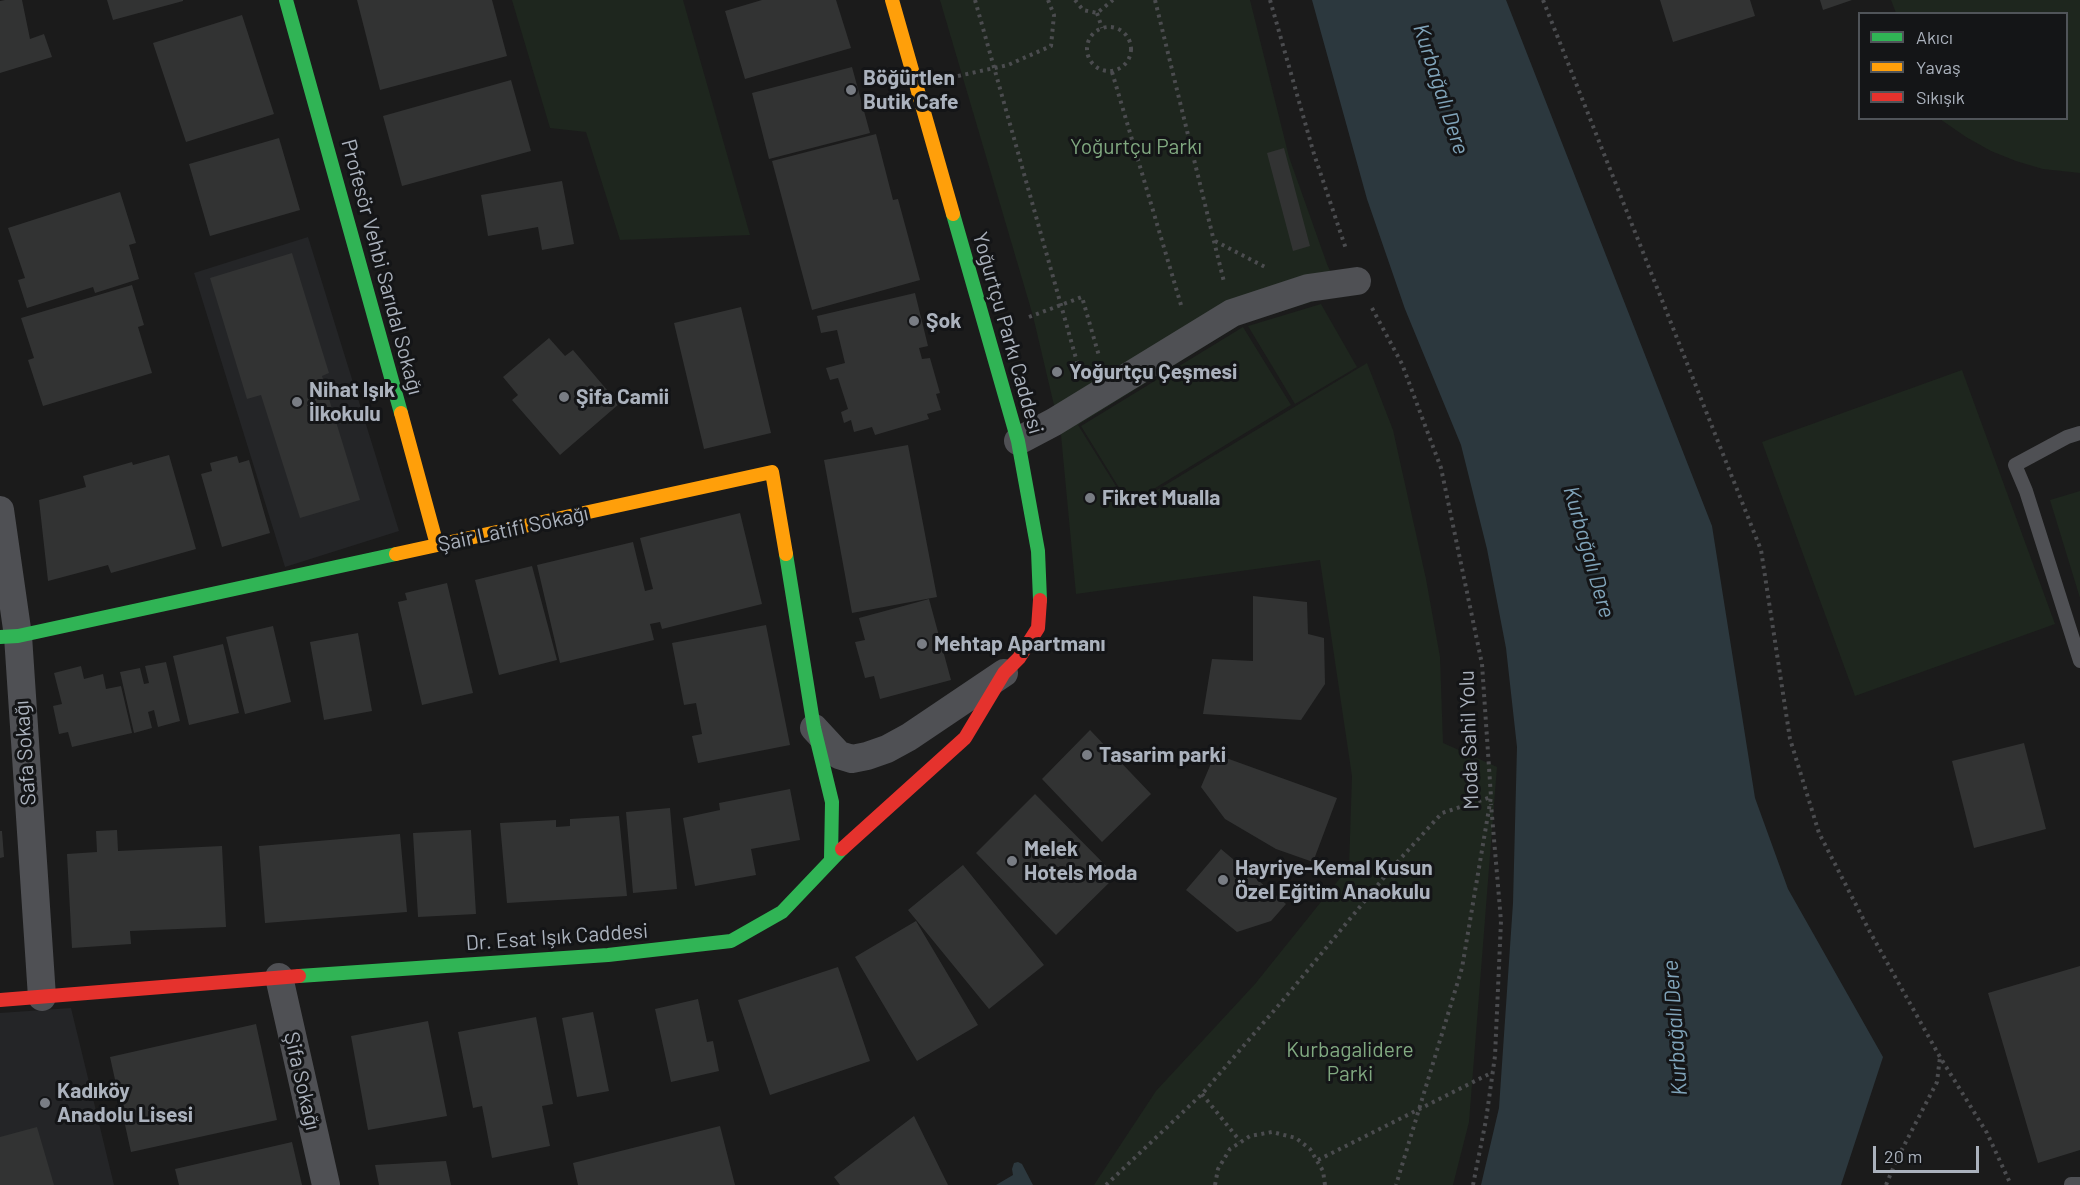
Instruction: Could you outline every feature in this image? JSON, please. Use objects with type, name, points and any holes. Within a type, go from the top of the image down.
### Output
[{"type":"street","name":"Profesör Vehbi Sarıdal Sokağı","points":[[286,0],[437,545]]},
{"type":"street","name":"Yoğurtçu Parkı Caddesi","points":[[892,0],[1018,441],[1038,551],[1040,600],[1038,628],[1019,658],[1004,673]]},
{"type":"street","points":[[1018,441],[1054,422],[1232,313],[1308,288],[1357,281]]},
{"type":"street","name":"Şair Latifi Sokağı","points":[[9,637],[772,472],[814,728],[832,802],[831,858]]},
{"type":"street","name":"Safa Sokağı","points":[[0,510],[9,637],[42,997]]},
{"type":"street","points":[[814,728],[839,755],[852,759],[867,756],[887,749],[909,737],[1004,673]]},
{"type":"street","name":"Dr. Esat Işık Caddesi","points":[[0,1000],[279,977],[608,955],[731,941],[782,912],[831,858],[965,738],[1004,673]]},
{"type":"street","name":"Şifa Sokağı","points":[[279,977],[326,1185]]},
{"type":"lane","points":[[2080,433],[2067,437],[2015,465],[2030,501],[2080,661]]},
{"type":"path","points":[[975,0],[1061,305],[1098,394]]},
{"type":"path","points":[[958,76],[1008,65],[1051,46],[1054,15],[1048,0]]},
{"type":"path","points":[[1075,0],[1083,10],[1097,13]]},
{"type":"path","points":[[1097,13],[1113,0]]},
{"type":"path","points":[[1155,0],[1232,313]]},
{"type":"path","points":[[1270,0],[1314,154],[1357,281]]},
{"type":"path","points":[[1544,0],[1761,550],[1790,739],[1819,833],[1870,932],[1940,1057],[1987,1133],[2011,1185]]},
{"type":"path","points":[[1097,13],[1102,28]]},
{"type":"path","points":[[1102,28],[1120,30],[1131,43],[1129,60],[1112,72],[1098,70],[1087,56],[1088,39],[1102,28]]},
{"type":"path","points":[[1112,72],[1191,337]]},
{"type":"path","points":[[1214,241],[1308,288]]},
{"type":"path","name":"Moda Sahil Yolu","points":[[1357,281],[1402,364],[1440,468],[1482,664],[1491,797],[1462,968],[1396,1185]]},
{"type":"path","points":[[1029,317],[1082,297],[1098,394]]},
{"type":"path","points":[[1107,1185],[1202,1094],[1391,869],[1442,813],[1491,797],[1502,921],[1493,1072],[1473,1185]]},
{"type":"path","points":[[1886,1185],[1937,1082],[1940,1057]]},
{"type":"path","points":[[1318,1160],[1493,1072]]},
{"type":"path","points":[[1202,1094],[1240,1141]]},
{"type":"path","points":[[1215,1185],[1221,1162],[1230,1149],[1240,1141],[1264,1132],[1288,1135],[1303,1143],[1318,1160],[1323,1170],[1325,1185]]},
{"type":"shaded area","name":"Nihat Işık İlkokulu","points":[[308,237],[399,531],[285,567],[194,273]]},
{"type":"shaded area","name":"Kadıköy Anadolu Lisesi","points":[[71,1008],[114,1185],[0,1185],[0,1013]]},
{"type":"green space","points":[[512,0],[683,0],[750,235],[620,240],[586,132],[550,128]]},
{"type":"green space","points":[[940,0],[1250,0],[1289,157],[1327,264],[1340,293],[1241,324],[1078,425],[1129,507],[1367,363],[1393,430],[1426,579],[1440,657],[1443,743],[1497,767],[1469,1122],[1453,1185],[1094,1185],[1156,1091],[1255,984],[1349,867],[1352,776],[1320,560],[1076,594],[1061,435],[1033,316]]},
{"type":"green space","points":[[1891,0],[2080,0],[2080,173],[2043,169],[2016,161],[1991,151],[1941,120],[2068,120],[2068,12],[1896,12]]},
{"type":"green space","points":[[1321,304],[1357,367],[1295,404],[1248,326]]},
{"type":"green space","points":[[1243,327],[1291,405],[1129,504],[1081,426]]},
{"type":"green space","points":[[1962,370],[2055,624],[1855,696],[1762,442]]},
{"type":"green space","points":[[2080,491],[2080,598],[2050,500]]},
{"type":"water","name":"Kurbağalı Dere","points":[[1312,0],[1506,0],[1712,526],[1755,798],[1788,889],[1883,1057],[1841,1185],[1481,1185],[1499,1108],[1513,903],[1517,747],[1506,648],[1487,549],[1461,445],[1405,309],[1367,199]]},
{"type":"water","points":[[1014,1163],[1022,1164],[1033,1185],[996,1185],[1013,1175]]},
{"type":"building","points":[[22,0],[30,39],[44,34],[52,57],[0,73],[0,1]]},
{"type":"building","points":[[107,0],[183,0],[183,1],[113,20]]},
{"type":"building","points":[[357,0],[492,0],[507,56],[380,90]]},
{"type":"building","points":[[762,0],[836,0],[851,48],[745,79],[725,11]]},
{"type":"building","points":[[1660,0],[1750,0],[1755,16],[1673,42]]},
{"type":"building","points":[[1820,0],[1852,0],[1823,10]]},
{"type":"building","points":[[242,15],[274,114],[186,142],[153,43]]},
{"type":"building","points":[[852,67],[870,133],[769,159],[752,93]]},
{"type":"building","points":[[511,80],[531,151],[402,186],[383,116]]},
{"type":"building","points":[[876,134],[893,200],[898,199],[920,280],[812,310],[772,161]]},
{"type":"building","points":[[279,138],[300,210],[210,236],[189,164]]},
{"type":"building","points":[[1284,148],[1310,246],[1293,251],[1267,153]]},
{"type":"building","points":[[562,181],[574,244],[542,250],[538,227],[488,236],[481,195]]},
{"type":"building","points":[[120,192],[136,243],[129,245],[139,279],[95,293],[93,287],[27,308],[18,280],[25,278],[8,228]]},
{"type":"building","points":[[292,253],[329,373],[322,376],[360,500],[300,518],[261,395],[247,399],[210,278]]},
{"type":"building","points":[[132,285],[144,325],[138,327],[152,373],[43,406],[28,360],[34,358],[21,318]]},
{"type":"building","points":[[915,293],[928,346],[919,348],[922,359],[930,358],[940,393],[936,394],[941,410],[927,414],[929,419],[875,435],[872,427],[854,432],[851,420],[844,423],[841,412],[848,409],[838,378],[830,380],[826,368],[845,363],[837,330],[821,333],[817,316]]},
{"type":"building","points":[[741,307],[771,433],[704,449],[674,323]]},
{"type":"building","name":"Şifa Camii","points":[[549,338],[565,356],[573,350],[619,404],[560,455],[512,400],[518,395],[503,377]]},
{"type":"building","points":[[908,445],[937,597],[852,613],[824,460]]},
{"type":"building","points":[[169,455],[196,549],[111,573],[108,565],[48,581],[39,500],[86,487],[83,476],[132,462],[133,465]]},
{"type":"building","points":[[237,456],[239,463],[249,460],[270,533],[222,547],[201,474],[212,471],[210,463]]},
{"type":"building","points":[[740,513],[762,604],[662,629],[660,622],[650,624],[654,640],[560,663],[537,565],[633,542],[645,591],[653,589],[640,538]]},
{"type":"building","points":[[532,566],[557,660],[499,675],[475,580]]},
{"type":"building","points":[[447,583],[473,693],[422,705],[398,602],[407,600],[405,593]]},
{"type":"building","points":[[1253,596],[1307,602],[1308,634],[1324,638],[1325,684],[1301,720],[1203,714],[1212,659],[1253,661]]},
{"type":"building","points":[[929,599],[951,680],[880,699],[874,676],[865,678],[855,642],[865,640],[859,618]]},
{"type":"building","points":[[766,625],[790,745],[698,763],[692,736],[702,734],[696,703],[684,705],[672,643]]},
{"type":"building","points":[[273,626],[291,702],[245,714],[226,637]]},
{"type":"building","points":[[358,633],[372,711],[324,720],[310,642]]},
{"type":"building","points":[[223,644],[239,713],[189,725],[173,656]]},
{"type":"building","points":[[166,662],[180,721],[158,727],[154,710],[148,712],[152,728],[134,733],[120,672],[140,668],[144,684],[149,683],[145,666]]},
{"type":"building","points":[[81,666],[84,679],[103,674],[106,689],[121,686],[132,733],[72,747],[68,732],[59,734],[53,706],[62,704],[54,673]]},
{"type":"building","points":[[1090,730],[1151,794],[1102,842],[1042,779]]},
{"type":"building","points":[[2024,743],[2046,829],[1974,848],[1952,761]]},
{"type":"building","points":[[1215,754],[1337,798],[1313,862],[1276,849],[1225,819],[1201,787]]},
{"type":"building","points":[[790,789],[800,840],[751,849],[756,875],[695,886],[683,818],[720,810],[719,803]]},
{"type":"building","points":[[1035,794],[1116,876],[1056,935],[976,853]]},
{"type":"building","points":[[670,808],[677,889],[633,893],[626,812]]},
{"type":"building","points":[[619,816],[627,896],[507,903],[500,823],[556,820],[556,827],[570,826],[570,819]]},
{"type":"building","points":[[117,830],[118,851],[222,846],[226,927],[130,931],[131,944],[72,948],[67,854],[97,852],[96,831]]},
{"type":"building","points":[[471,830],[476,914],[418,917],[413,833]]},
{"type":"building","points":[[0,831],[2,831],[4,857],[0,858]]},
{"type":"building","points":[[400,834],[407,912],[265,923],[259,846]]},
{"type":"building","points":[[1221,849],[1286,904],[1271,921],[1237,932],[1186,890]]},
{"type":"building","points":[[963,865],[1044,965],[989,1009],[908,910]]},
{"type":"building","points":[[916,921],[978,1025],[917,1061],[855,957]]},
{"type":"building","points":[[2080,966],[2080,1150],[2038,1163],[1988,993]]},
{"type":"building","points":[[838,967],[870,1061],[770,1095],[738,1000]]},
{"type":"building","points":[[698,999],[707,1042],[713,1041],[719,1071],[671,1082],[655,1009]]},
{"type":"building","points":[[593,1012],[609,1091],[577,1097],[562,1018]]},
{"type":"building","points":[[536,1017],[553,1104],[542,1106],[550,1146],[492,1158],[482,1106],[473,1108],[458,1032]]},
{"type":"building","points":[[428,1021],[447,1116],[368,1130],[351,1036]]},
{"type":"building","points":[[256,1024],[277,1120],[131,1152],[110,1057]]},
{"type":"building","points":[[914,1116],[948,1185],[840,1185],[834,1177]]},
{"type":"building","points":[[720,1126],[735,1185],[578,1185],[573,1163]]},
{"type":"building","points":[[37,1127],[54,1185],[0,1185],[0,1137]]},
{"type":"building","points":[[292,1142],[302,1185],[179,1185],[175,1169]]},
{"type":"building","points":[[446,1161],[451,1185],[379,1185],[375,1165]]},
{"type":"traffic: fast","points":[[286,0],[401,413]]},
{"type":"traffic: fast","points":[[953,214],[1018,441],[1038,551],[1040,600]]},
{"type":"traffic: fast","points":[[0,637],[18,636],[396,554]]},
{"type":"traffic: fast","points":[[786,554],[814,728],[832,802],[831,858]]},
{"type":"traffic: fast","points":[[299,976],[608,955],[731,941],[782,912],[842,849]]},
{"type":"traffic: slow","points":[[892,0],[953,214]]},
{"type":"traffic: slow","points":[[401,413],[437,545]]},
{"type":"traffic: slow","points":[[396,554],[772,472],[786,554]]},
{"type":"traffic: jam","points":[[842,849],[965,738],[1004,673],[1019,658],[1038,628],[1040,600]]},
{"type":"traffic: jam","points":[[0,1000],[299,976]]},
{"type":"place","name":"Böğürtlen Butik Cafe","points":[[851,90]]},
{"type":"place","name":"Şok","points":[[914,321]]},
{"type":"place","name":"Yoğurtçu Çeşmesi","points":[[1057,372]]},
{"type":"place","name":"Şifa Camii","points":[[564,397]]},
{"type":"place","name":"Nihat Işık İlkokulu","points":[[297,402]]},
{"type":"place","name":"Fikret Mualla","points":[[1090,498]]},
{"type":"place","name":"Mehtap Apartmanı","points":[[922,644]]},
{"type":"place","name":"Tasarim parki","points":[[1087,755]]},
{"type":"place","name":"Melek Hotels Moda","points":[[1012,861]]},
{"type":"place","name":"Hayriye-Kemal Kusun Özel Eğitim Anaokulu","points":[[1223,880]]},
{"type":"place","name":"Kadıköy Anadolu Lisesi","points":[[45,1103]]},
{"type":"park label","name":"Yoğurtçu Parkı","points":[[1136,147]]},
{"type":"park label","name":"Kurbagalidere Parki","points":[[1350,1062]]}]
